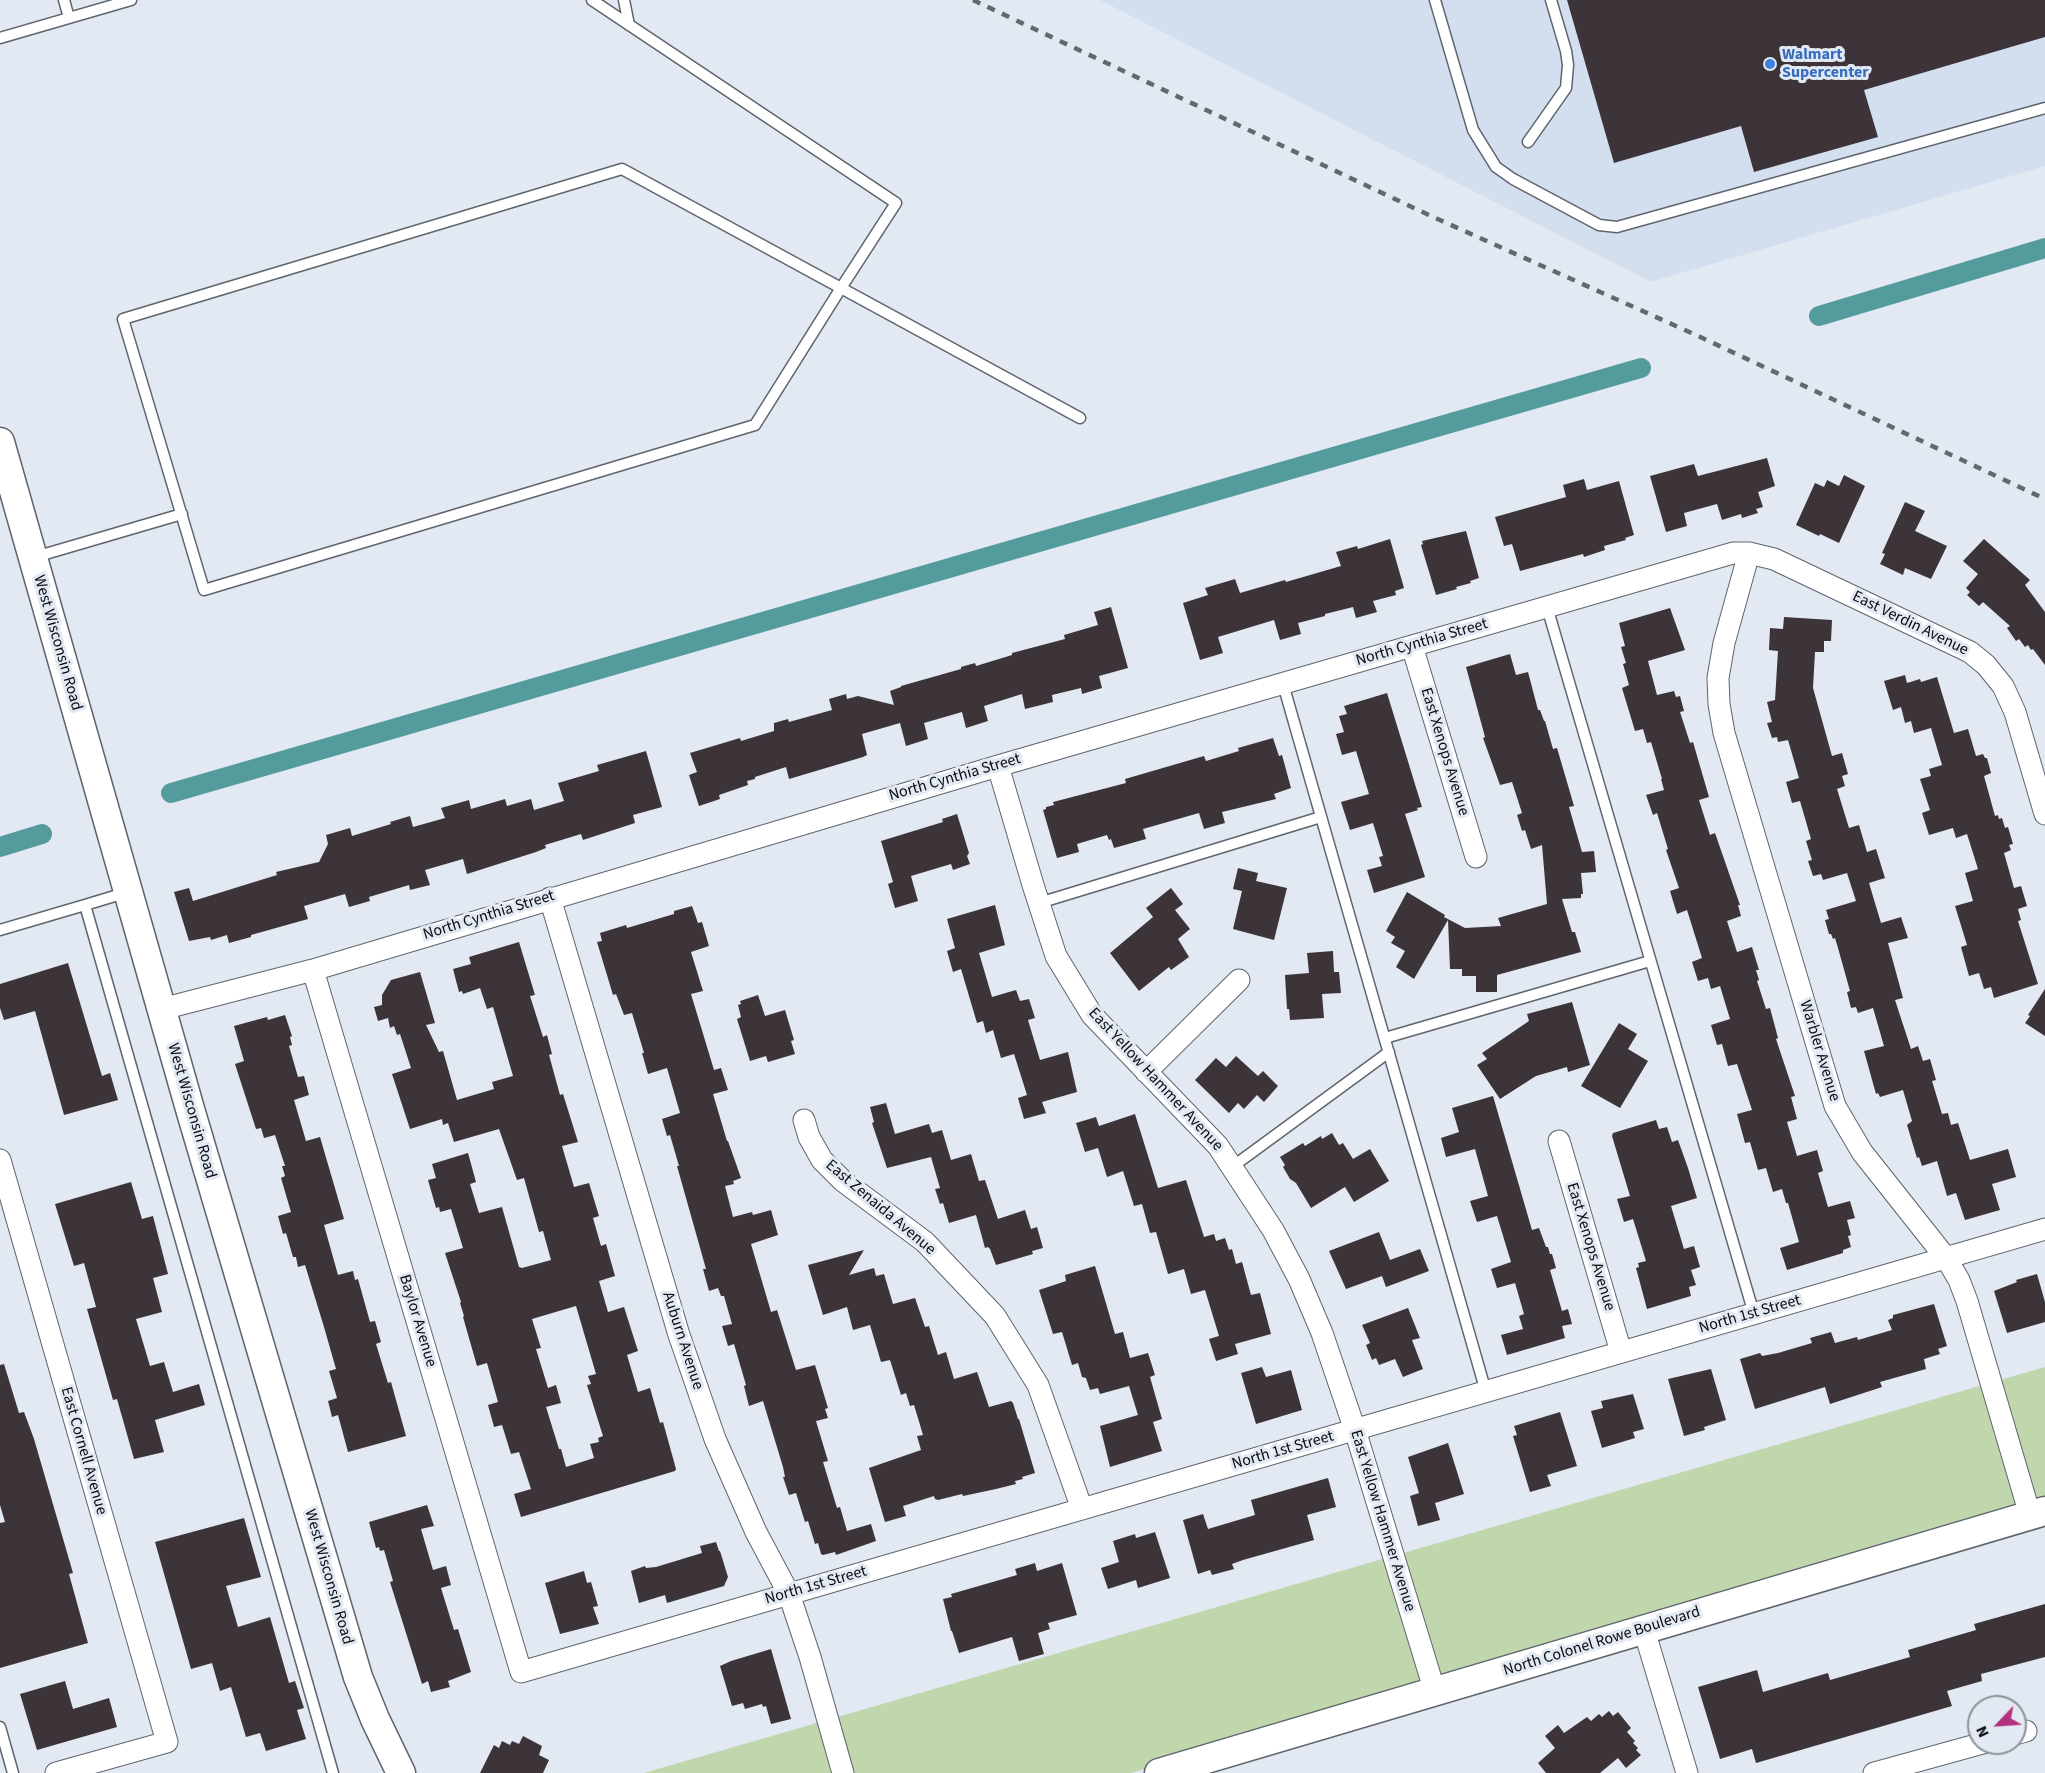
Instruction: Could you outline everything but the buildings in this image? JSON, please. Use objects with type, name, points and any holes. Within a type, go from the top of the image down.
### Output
[{"type":"street","name":"West Wisconsin Road","points":[[0,442],[128,892],[358,1677],[401,1773]]},
{"type":"street","name":"North Cynthia Street","points":[[162,1009],[313,970],[998,766],[1719,556],[1749,553]]},
{"type":"street","name":"East Verdin Avenue","points":[[1749,553],[1774,559],[1970,652],[1986,665],[2003,686],[2015,712],[2045,814]]},
{"type":"street","name":"Warbler Avenue","points":[[1749,553],[1724,643],[1718,678],[1719,704],[1724,733],[1835,1106],[1872,1167],[1946,1258],[1959,1280],[2038,1513]]},
{"type":"street","name":"East Xenops Avenue","points":[[1412,646],[1476,857]]},
{"type":"street","name":"East Yellow Hammer Avenue","points":[[998,766],[1056,956],[1092,1015],[1218,1146],[1273,1230],[1299,1279],[1322,1332],[1355,1430],[1435,1692]]},
{"type":"street","name":"Auburn Avenue","points":[[550,898],[678,1335],[715,1439],[756,1532],[789,1594],[813,1667],[843,1773]]},
{"type":"street","name":"Baylor Avenue","points":[[313,970],[521,1672]]},
{"type":"street","points":[[1146,1072],[1239,980]]},
{"type":"street","name":"East Zenaida Avenue","points":[[804,1120],[809,1137],[822,1160],[843,1181],[925,1242],[995,1316],[1038,1385],[1082,1509]]},
{"type":"street","name":"East Xenops Avenue","points":[[1558,1141],[1621,1352]]},
{"type":"street","name":"East Cornell Avenue","points":[[0,1160],[166,1742],[56,1773]]},
{"type":"street","name":"North 1st Street","points":[[521,1672],[2045,1229]]},
{"type":"street","name":"North Colonel Rowe Boulevard","points":[[1158,1773],[2038,1513]]},
{"type":"street","points":[[1644,1630],[1687,1773]]},
{"type":"street","points":[[1874,1773],[1967,1747]]},
{"type":"lane","points":[[64,0],[69,18]]},
{"type":"lane","points":[[0,38],[131,0]]},
{"type":"lane","points":[[592,0],[896,203],[842,288],[754,424],[204,590],[123,319],[622,169],[842,288],[1080,418]]},
{"type":"lane","points":[[624,0],[629,25]]},
{"type":"lane","points":[[1435,0],[1473,130],[1496,167],[1513,179],[1599,225],[1617,227],[2045,108]]},
{"type":"lane","points":[[1528,142],[1566,88],[1568,65],[1566,51],[1551,0]]},
{"type":"lane","points":[[33,557],[182,514]]},
{"type":"lane","points":[[1547,607],[1754,1314]]},
{"type":"lane","points":[[1283,684],[1486,1392]]},
{"type":"lane","points":[[1039,903],[1321,817]]},
{"type":"lane","points":[[0,930],[128,892]]},
{"type":"lane","points":[[85,905],[333,1773]]},
{"type":"lane","points":[[1385,1038],[1650,961]]},
{"type":"lane","points":[[1232,1167],[1389,1052]]},
{"type":"lane","points":[[0,1727],[13,1773]]},
{"type":"shaded area","points":[[1100,0],[2045,0],[2045,166],[1651,282]]},
{"type":"green space","points":[[2045,1367],[2045,1508],[1131,1773],[644,1773]]},
{"type":"waterway","points":[[1819,316],[2045,248]]},
{"type":"waterway","points":[[171,793],[1641,368]]},
{"type":"waterway","points":[[0,847],[42,834]]},
{"type":"railway","points":[[973,0],[1431,216],[1696,335],[2045,499]]},
{"type":"place","name":"Walmart Supercenter","points":[[1770,64]]}]
